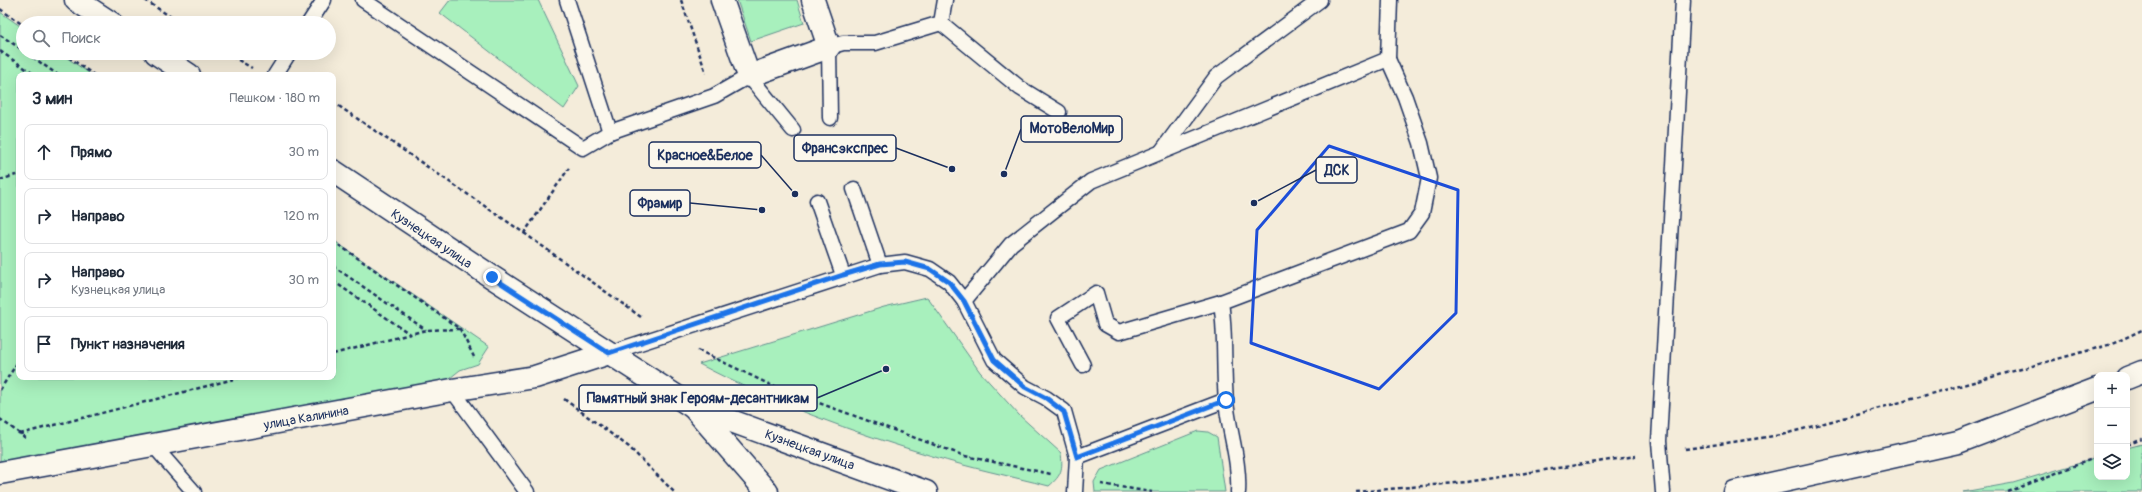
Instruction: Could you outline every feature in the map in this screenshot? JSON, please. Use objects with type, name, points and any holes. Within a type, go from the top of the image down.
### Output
[{"type":"main road","points":[[76,0],[100,16]]},
{"type":"main road","points":[[722,0],[749,76],[829,46],[813,0]]},
{"type":"main road","points":[[166,60],[184,72]]},
{"type":"main road","name":"Кузнецкая улица","points":[[336,173],[492,277],[693,407],[926,492]]},
{"type":"main road","name":"улица Калинина","points":[[0,473],[452,390],[535,377],[609,353]]},
{"type":"main road","points":[[1735,492],[1958,442],[2094,390]]},
{"type":"main road","name":"Кузнецкая улица","points":[[693,407],[767,492]]},
{"type":"lane","points":[[314,16],[324,0]]},
{"type":"lane","points":[[363,0],[583,148],[610,132],[714,96],[749,76],[793,130]]},
{"type":"lane","points":[[567,0],[610,132]]},
{"type":"lane","points":[[941,23],[945,0]]},
{"type":"lane","points":[[1161,152],[1216,77],[1320,0]]},
{"type":"lane","points":[[1083,365],[1058,318],[1096,293],[1105,324],[1119,332],[1221,302],[1409,231],[1422,213],[1429,178],[1421,143],[1405,97],[1388,59],[1390,0]]},
{"type":"lane","points":[[1663,492],[1659,453],[1684,0]]},
{"type":"lane","points":[[830,118],[829,46],[844,43],[875,43],[941,23]]},
{"type":"lane","points":[[941,23],[1020,88],[1059,112]]},
{"type":"lane","points":[[964,301],[1011,244],[1091,181],[1388,59]]},
{"type":"lane","points":[[277,72],[285,60]]},
{"type":"lane","points":[[854,189],[880,264]]},
{"type":"lane","points":[[817,201],[843,275]]},
{"type":"lane","points":[[609,353],[880,264],[905,262],[930,269],[949,282],[964,301],[994,360],[1025,387],[1046,398],[1064,412],[1077,457],[1076,486]]},
{"type":"lane","points":[[1221,302],[1224,324],[1226,400],[1239,474],[1238,492]]},
{"type":"lane","points":[[452,390],[527,492]]},
{"type":"lane","points":[[1077,457],[1226,400]]},
{"type":"lane","points":[[153,445],[194,492]]},
{"type":"path","points":[[145,0],[169,16]]},
{"type":"path","points":[[681,0],[714,96]]},
{"type":"path","points":[[0,10],[16,21]]},
{"type":"path","points":[[0,34],[16,45]]},
{"type":"path","points":[[0,51],[31,72]]},
{"type":"path","points":[[37,60],[54,72]]},
{"type":"path","points":[[72,60],[90,72]]},
{"type":"path","points":[[336,104],[524,233],[665,334],[775,387],[965,456],[1076,486],[1152,492]]},
{"type":"path","points":[[524,233],[583,148]]},
{"type":"path","points":[[0,180],[16,175]]},
{"type":"path","points":[[336,243],[460,330],[478,364]]},
{"type":"path","points":[[336,268],[426,330]]},
{"type":"path","points":[[336,283],[410,334]]},
{"type":"path","points":[[336,353],[426,330],[460,330]]},
{"type":"path","points":[[1356,492],[1467,482],[1781,435],[2112,344],[2142,330]]},
{"type":"path","points":[[0,390],[16,365]]},
{"type":"path","points":[[535,377],[629,447],[674,492]]},
{"type":"path","points":[[20,434],[230,380]]},
{"type":"path","points":[[2130,444],[2142,439]]},
{"type":"path","points":[[2008,492],[2013,492],[2094,458]]},
{"type":"highlighted area","points":[[1329,146],[1458,190],[1456,313],[1379,389],[1251,343],[1257,230]]},
{"type":"green space","points":[[450,0],[538,0],[579,86],[564,109],[440,13]]},
{"type":"green space","points":[[737,0],[797,0],[804,23],[751,41]]},
{"type":"green space","points":[[0,12],[16,23],[16,60],[70,60],[88,72],[16,72],[16,380],[336,380],[336,242],[489,347],[478,364],[460,370],[445,382],[0,473]]},
{"type":"green space","points":[[927,297],[980,372],[1019,415],[1061,453],[1061,471],[1057,478],[1049,486],[946,460],[843,427],[784,404],[699,364],[884,307]]},
{"type":"green space","points":[[1198,431],[1208,432],[1217,437],[1225,492],[1095,492],[1094,482],[1101,470]]},
{"type":"green space","points":[[2142,444],[2142,492],[1963,492],[2013,483],[2094,459],[2094,480],[2130,480],[2130,447]]},
{"type":"place","name":"Франсэкспрес","points":[[952,169]]},
{"type":"place","name":"МотоВелоМир","points":[[1004,174]]},
{"type":"place","name":"Красное&Белое","points":[[795,194]]},
{"type":"place","name":"ДСК","points":[[1254,203]]},
{"type":"place","name":"Фрамир","points":[[762,210]]},
{"type":"place","name":"Памятный знак Героям-десантникам","points":[[886,369]]},
{"type":"route","points":[[492,277],[609,353],[843,275],[880,264],[905,262],[930,269],[949,282],[964,301],[994,360],[1025,387],[1046,398],[1064,412],[1077,457],[1226,400]]}]
